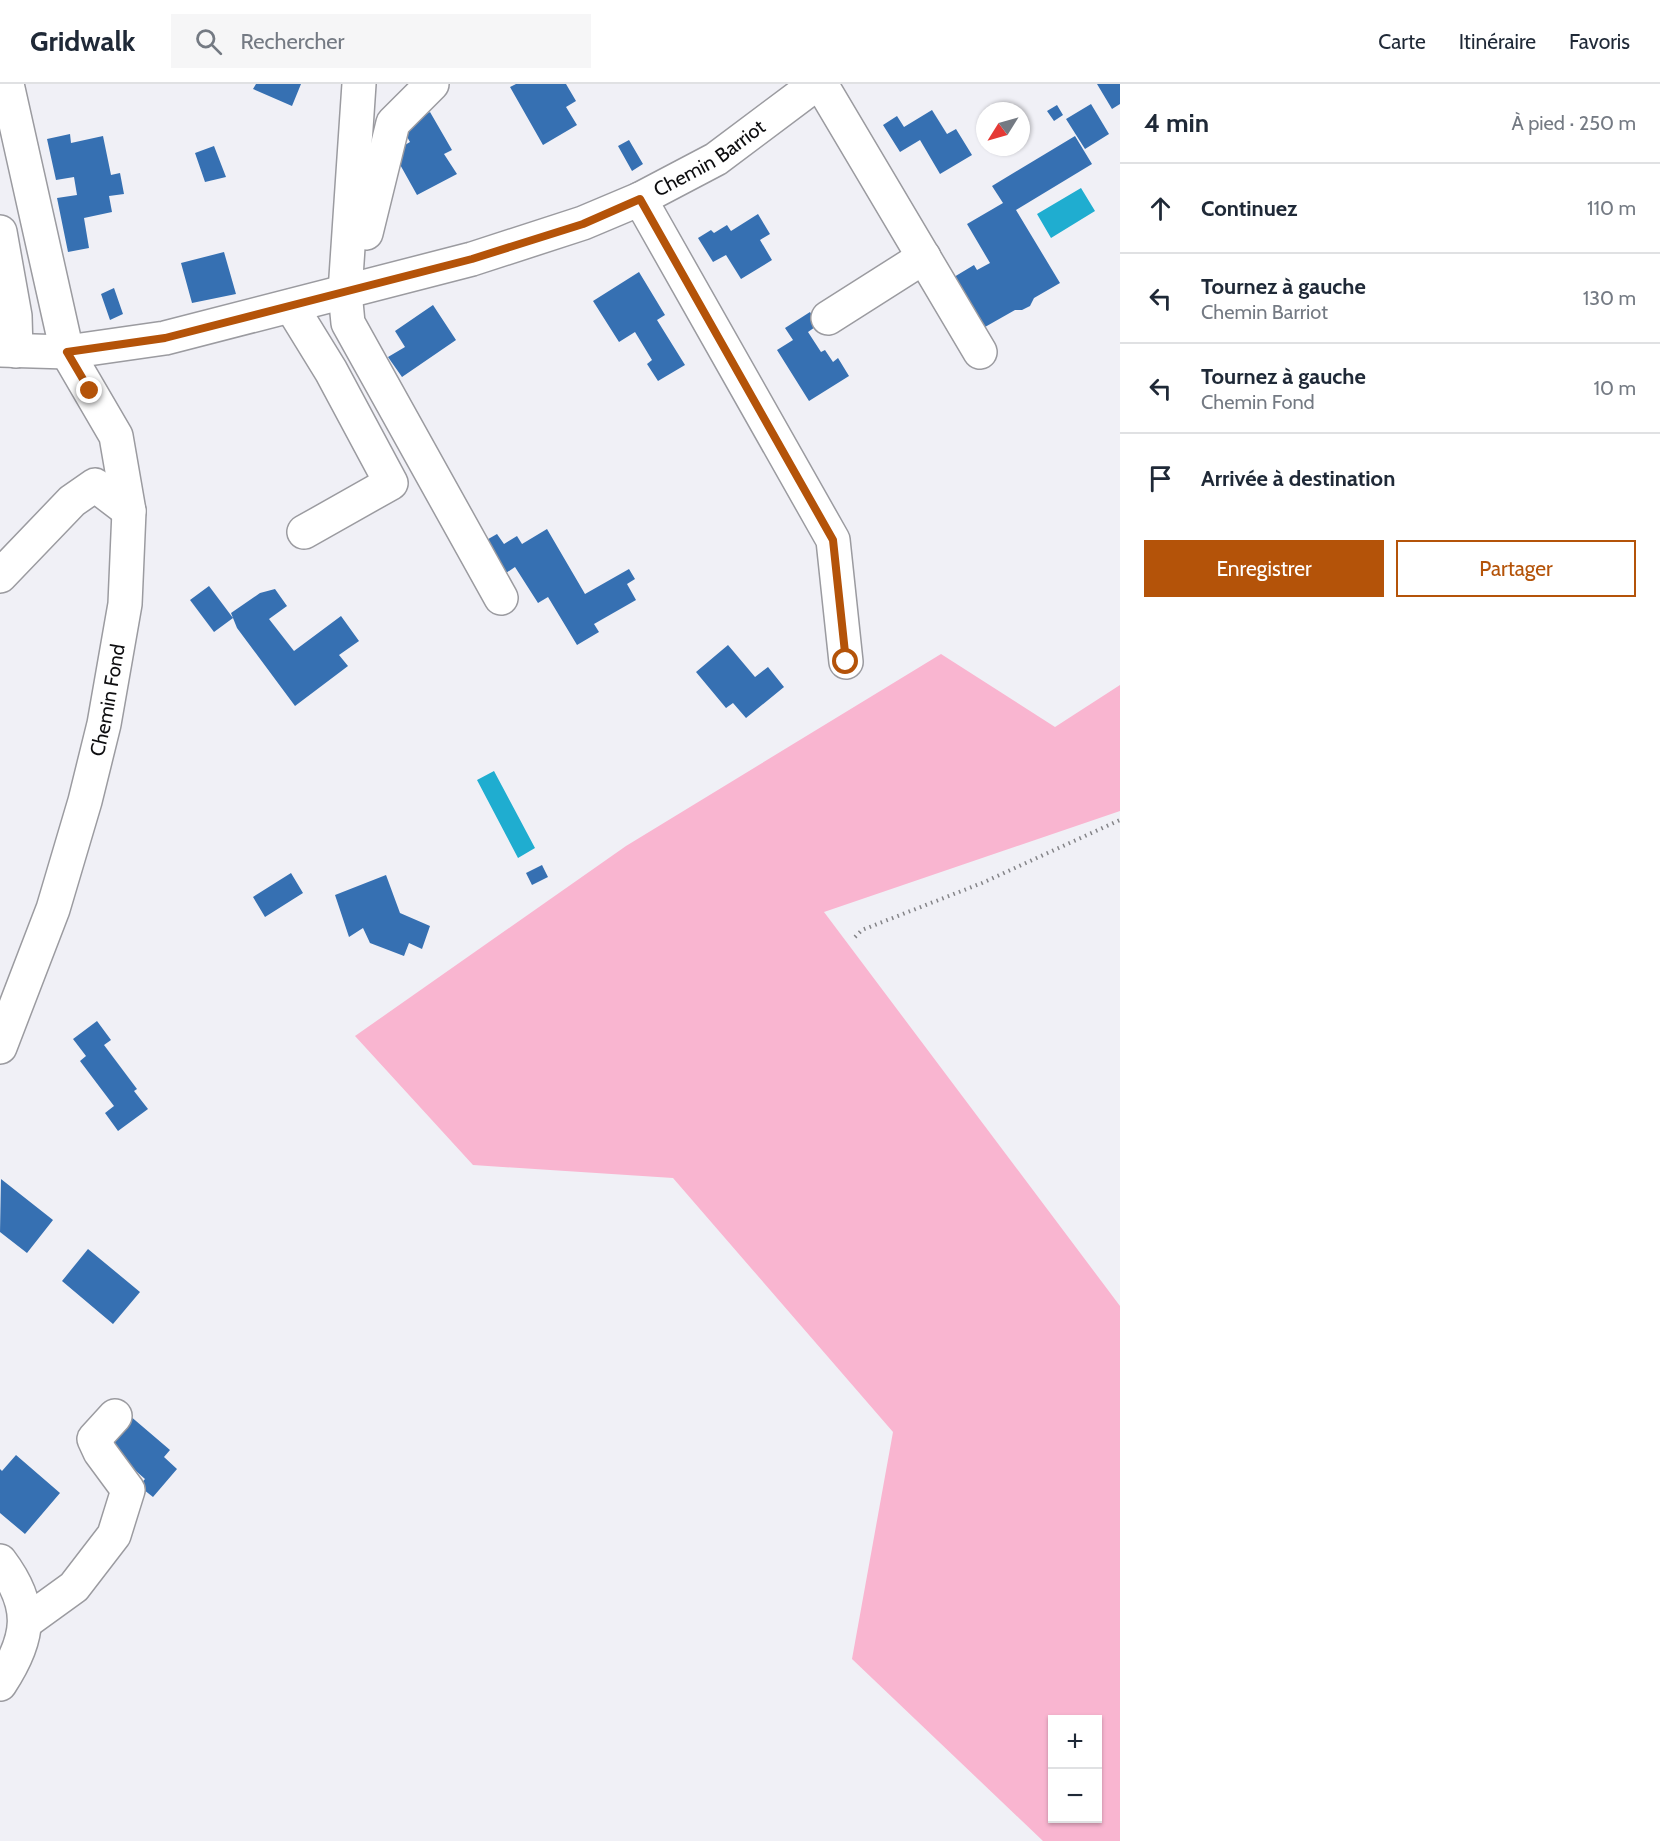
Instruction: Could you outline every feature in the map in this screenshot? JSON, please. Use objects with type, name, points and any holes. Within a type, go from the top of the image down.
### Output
[{"type":"street","name":"Chemin Fond","points":[[0,1047],[53,909],[85,801],[104,724],[125,604],[129,511],[116,436],[67,352],[8,84]]},
{"type":"street","points":[[360,84],[346,282],[348,323],[501,598]]},
{"type":"street","points":[[346,282],[364,242],[393,123],[432,84]]},
{"type":"street","name":"Chemin Barriot","points":[[8,351],[67,352],[165,338],[291,306],[346,282],[483,255],[583,224],[640,199],[716,159],[810,86]]},
{"type":"street","points":[[810,86],[924,257],[980,352]]},
{"type":"street","points":[[640,199],[833,540],[846,662]]},
{"type":"street","points":[[0,232],[15,316],[8,351]]},
{"type":"street","points":[[828,318],[924,257]]},
{"type":"street","points":[[291,306],[331,371],[391,483],[304,532]]},
{"type":"street","points":[[0,576],[72,501],[95,485],[129,511]]},
{"type":"street","points":[[27,1621],[74,1587],[114,1535],[128,1490],[100,1452],[94,1439],[115,1416]]},
{"type":"street","points":[[0,1561],[17,1583],[27,1621],[13,1664],[0,1684]]},
{"type":"path","points":[[855,937],[862,930],[982,883],[1120,820]]},
{"type":"shaded area","points":[[941,654],[1055,727],[1120,685],[1120,811],[824,912],[1120,1306],[1120,1841],[1043,1841],[852,1659],[893,1432],[673,1178],[473,1165],[355,1036],[626,846]]},
{"type":"water","points":[[1081,188],[1095,211],[1051,238],[1037,214]]},
{"type":"water","points":[[494,771],[535,848],[518,858],[477,780]]},
{"type":"building","points":[[256,84],[301,84],[292,106],[253,89]]},
{"type":"building","points":[[516,84],[566,84],[576,101],[566,107],[577,125],[543,145],[510,87]]},
{"type":"building","points":[[1097,84],[1120,84],[1120,104],[1112,109]]},
{"type":"building","points":[[1091,104],[1109,134],[1085,149],[1066,119]]},
{"type":"building","points":[[1057,105],[1063,115],[1054,121],[1047,111]]},
{"type":"building","points":[[932,110],[947,134],[956,129],[972,155],[940,174],[920,140],[900,152],[883,125],[897,116],[904,127]]},
{"type":"building","points":[[430,112],[452,150],[444,154],[457,174],[417,195],[393,152],[410,142],[402,128]]},
{"type":"building","points":[[70,134],[71,143],[103,136],[111,175],[120,173],[124,194],[109,196],[112,212],[84,218],[89,248],[68,252],[57,198],[77,195],[74,177],[56,180],[47,139]]},
{"type":"building","points":[[1075,136],[1092,164],[1016,210],[1060,283],[1034,298],[1030,306],[1022,310],[1015,310],[985,327],[954,277],[974,265],[977,270],[990,263],[967,224],[1003,203],[992,186]]},
{"type":"building","points":[[629,140],[643,164],[632,171],[618,146]]},
{"type":"building","points":[[214,146],[226,177],[205,182],[195,153]]},
{"type":"building","points":[[758,214],[770,234],[760,240],[772,260],[741,279],[726,255],[713,262],[698,238],[711,230],[714,233],[727,225],[731,231]]},
{"type":"building","points":[[224,252],[236,294],[192,303],[181,263]]},
{"type":"building","points":[[639,272],[665,315],[657,320],[685,365],[658,381],[647,364],[652,360],[635,332],[619,342],[593,301]]},
{"type":"building","points":[[114,288],[123,314],[110,320],[101,294]]},
{"type":"building","points":[[433,305],[456,340],[402,377],[388,357],[405,347],[395,331]]},
{"type":"building","points":[[810,312],[818,325],[808,332],[821,352],[825,350],[833,362],[838,358],[849,376],[809,401],[777,350],[793,340],[785,328]]},
{"type":"building","points":[[547,529],[585,594],[629,569],[635,579],[627,584],[636,600],[594,624],[599,632],[577,645],[548,597],[538,603],[515,567],[503,575],[483,542],[497,534],[504,544],[517,536],[522,544]]},
{"type":"building","points":[[209,586],[233,618],[214,632],[190,600]]},
{"type":"building","points":[[275,589],[287,606],[269,619],[294,651],[341,616],[359,641],[339,655],[348,666],[295,706],[237,628],[231,613],[260,593]]},
{"type":"building","points":[[728,645],[755,677],[768,667],[784,687],[746,718],[733,703],[726,708],[696,672]]},
{"type":"building","points":[[542,865],[548,877],[532,885],[526,873]]},
{"type":"building","points":[[291,873],[303,893],[265,917],[253,897]]},
{"type":"building","points":[[386,875],[400,913],[430,926],[422,949],[409,943],[404,956],[370,943],[363,928],[349,937],[335,895]]},
{"type":"building","points":[[97,1021],[111,1040],[104,1045],[137,1089],[134,1091],[148,1109],[118,1131],[105,1113],[114,1106],[80,1061],[86,1056],[73,1039]]},
{"type":"building","points":[[1,1179],[53,1220],[27,1253],[0,1232]]},
{"type":"building","points":[[88,1249],[140,1292],[113,1324],[62,1281]]},
{"type":"building","points":[[129,1415],[170,1450],[164,1457],[177,1469],[153,1497],[139,1486],[145,1479],[104,1443]]},
{"type":"building","points":[[16,1455],[60,1493],[25,1534],[0,1513],[0,1469],[2,1471]]},
{"type":"route","points":[[90,391],[67,352],[165,338],[472,259],[583,224],[640,199],[833,540],[846,662]]}]
